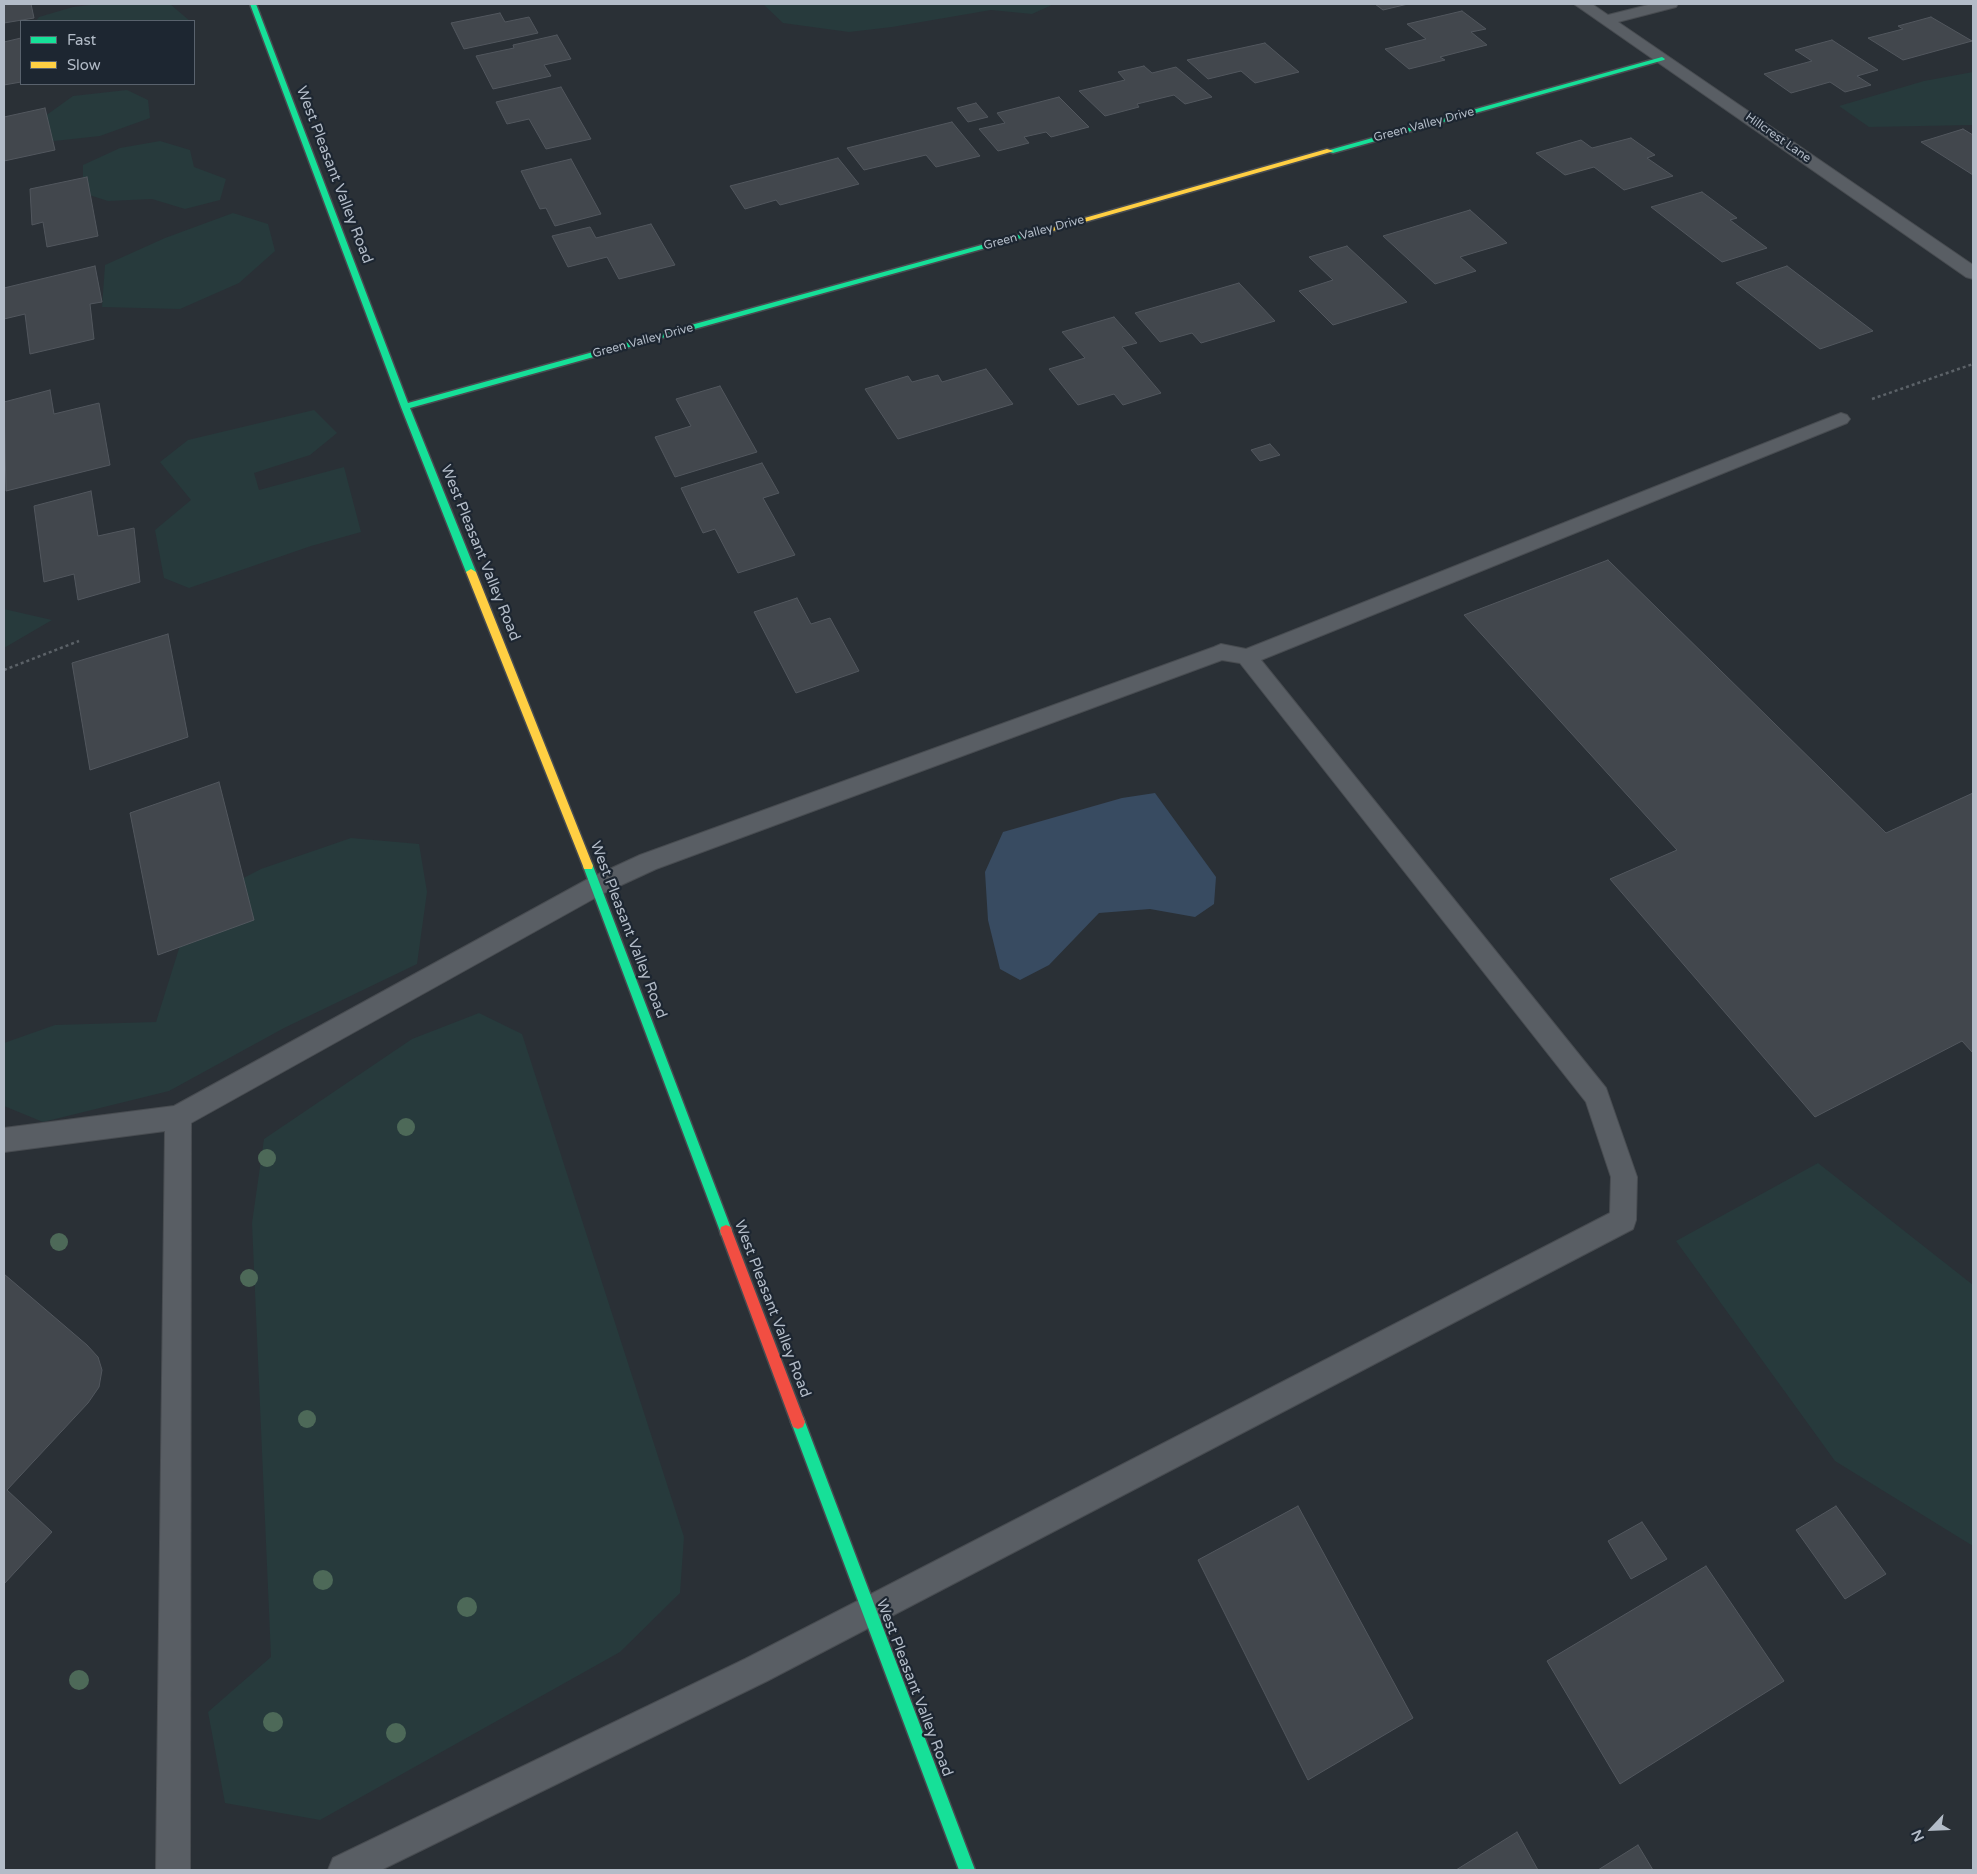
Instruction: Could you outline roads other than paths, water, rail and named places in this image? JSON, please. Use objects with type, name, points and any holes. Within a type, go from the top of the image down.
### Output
[{"type":"main road","name":"West Pleasant Valley Road","points":[[253,4],[405,406],[596,886],[967,1870]]},
{"type":"main road","name":"Green Valley Drive","points":[[405,406],[1662,59]]},
{"type":"street","name":"Hillcrest Lane","points":[[1582,4],[1973,273]]},
{"type":"street","points":[[1607,20],[1670,4]]},
{"type":"lane","points":[[4,1140],[178,1117],[596,886],[648,862],[1221,652],[1247,657],[1841,420]]},
{"type":"lane","points":[[345,1870],[756,1670],[1623,1220],[1624,1177],[1597,1096],[1247,657]]},
{"type":"lane","points":[[173,1870],[178,1117]]},
{"type":"water","points":[[1155,793],[1216,877],[1214,904],[1195,917],[1150,909],[1099,913],[1049,965],[1020,980],[1000,969],[988,920],[985,872],[1003,832],[1122,798]]}]
